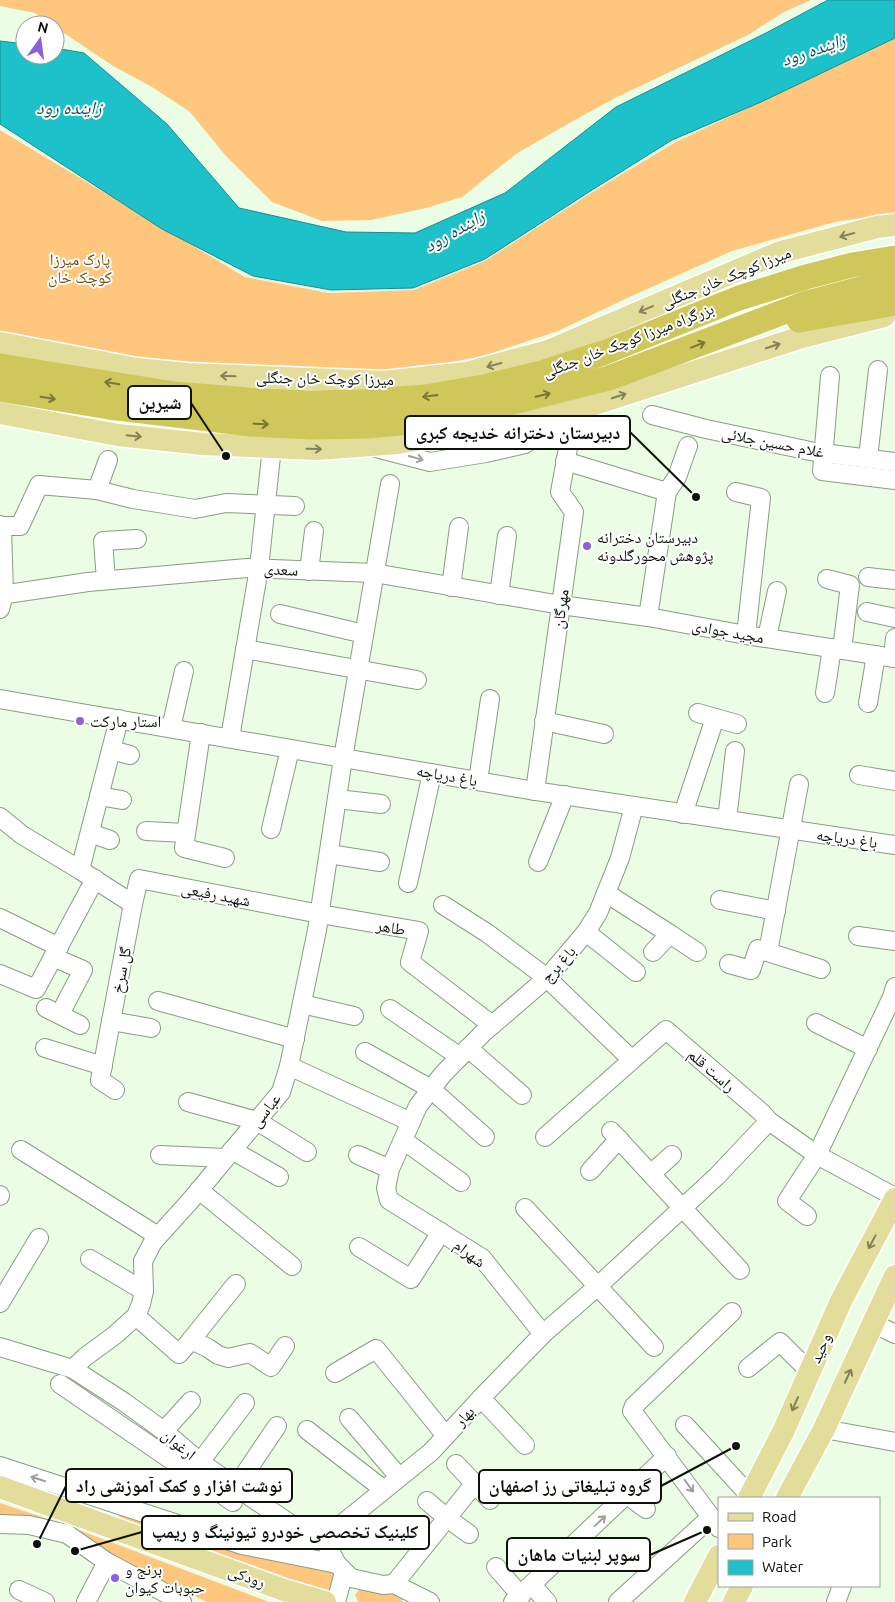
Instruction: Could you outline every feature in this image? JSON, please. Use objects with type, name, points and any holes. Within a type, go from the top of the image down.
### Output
[{"type":"highway","points":[[658,331],[692,308],[728,289],[778,269],[829,256],[895,243]]},
{"type":"highway","name":"بزرگراه میرزا کوچک خان جنگلی","points":[[0,366],[174,394],[311,403],[361,402],[425,397],[484,387],[542,373],[594,356],[738,298],[852,265],[895,258]]},
{"type":"highway","name":"بزرگراه میرزا کوچک خان جنگلی","points":[[0,389],[109,408],[251,424],[312,427],[377,425],[429,420],[486,409],[609,378],[807,303],[895,282]]},
{"type":"highway","points":[[752,324],[813,318],[895,303]]},
{"type":"main road","name":"میرزا کوچک خان جنگلی","points":[[0,343],[137,368],[187,374],[384,382],[466,373],[548,351],[778,253],[877,227],[895,225]]},
{"type":"main road","points":[[0,413],[118,435],[203,444],[317,449],[398,444],[572,422],[802,337],[895,314]]},
{"type":"main road","name":"وحید","points":[[749,1497],[784,1430],[841,1301],[895,1198]]},
{"type":"main road","points":[[788,1497],[824,1429],[895,1276]]},
{"type":"main road","name":"رودکی","points":[[0,1487],[284,1590],[325,1602]]},
{"type":"main road","name":"رودکی","points":[[0,1498],[290,1602]]},
{"type":"main road","points":[[695,1602],[718,1558]]},
{"type":"main road","points":[[734,1602],[742,1587]]},
{"type":"street","points":[[856,476],[863,458],[878,370]]},
{"type":"street","points":[[830,376],[822,471],[895,480]]},
{"type":"street","name":"غلام حسین جلائی","points":[[652,415],[706,429],[824,453],[895,462]]},
{"type":"street","name":"مهرگان","points":[[535,790],[574,512],[560,492],[572,422]]},
{"type":"street","points":[[648,618],[667,492],[677,478],[688,446]]},
{"type":"street","points":[[230,738],[259,568],[272,447]]},
{"type":"street","points":[[97,490],[108,460]]},
{"type":"street","points":[[565,461],[667,492]]},
{"type":"street","name":"عباسی","points":[[72,1369],[136,1316],[144,1291],[143,1261],[153,1242],[281,1092],[289,1066],[320,914],[343,758],[390,484]]},
{"type":"street","points":[[1,600],[1,526],[20,526],[39,485],[97,490],[133,499],[196,509],[226,503],[295,506]]},
{"type":"street","points":[[736,492],[762,498],[746,635]]},
{"type":"street","points":[[451,586],[459,527]]},
{"type":"street","points":[[309,570],[314,531]]},
{"type":"street","points":[[499,595],[507,536]]},
{"type":"street","points":[[106,580],[103,541],[137,539]]},
{"type":"street","name":"سعدی","points":[[1,600],[106,580],[259,568],[374,573],[561,605]]},
{"type":"street","points":[[868,577],[895,580]]},
{"type":"street","points":[[825,693],[837,649],[850,585],[827,579]]},
{"type":"street","points":[[767,638],[777,591]]},
{"type":"street","name":"مجید جوادی","points":[[561,605],[894,658]]},
{"type":"street","points":[[867,612],[895,618]]},
{"type":"street","points":[[280,614],[364,634]]},
{"type":"street","points":[[894,658],[895,638]]},
{"type":"street","points":[[245,649],[417,680]]},
{"type":"street","points":[[868,703],[876,655]]},
{"type":"street","points":[[171,728],[184,670]]},
{"type":"street","points":[[478,780],[490,698]]},
{"type":"street","name":"باغ دریاچه","points":[[0,699],[565,795],[895,845]]},
{"type":"street","points":[[683,814],[707,715],[737,724]]},
{"type":"street","points":[[0,974],[36,989],[56,952],[88,874],[90,833],[118,719]]},
{"type":"street","points":[[544,721],[604,734]]},
{"type":"street","points":[[200,733],[184,848],[225,858]]},
{"type":"street","points":[[271,829],[290,749]]},
{"type":"street","points":[[111,750],[130,755]]},
{"type":"street","points":[[727,820],[735,751]]},
{"type":"street","points":[[408,883],[432,773]]},
{"type":"street","points":[[859,775],[895,781]]},
{"type":"street","points":[[768,952],[800,784]]},
{"type":"street","points":[[538,862],[565,795]]},
{"type":"street","points":[[99,796],[122,800]]},
{"type":"street","points":[[337,799],[381,804]]},
{"type":"street","name":"باغ برج","points":[[386,1188],[390,1169],[418,1106],[431,1089],[443,1074],[492,1025],[547,978],[586,932],[598,913],[620,858],[634,806]]},
{"type":"street","points":[[0,817],[22,835],[88,874],[133,904]]},
{"type":"street","points":[[146,831],[186,833]]},
{"type":"street","points":[[90,833],[110,840]]},
{"type":"street","points":[[329,854],[380,862]]},
{"type":"street","name":"شهید رفیعی","points":[[133,904],[138,879],[320,914]]},
{"type":"street","points":[[606,893],[697,952]]},
{"type":"street","points":[[720,900],[776,911]]},
{"type":"street","name":"گل سرخ","points":[[116,1090],[100,1080],[133,904]]},
{"type":"street","points":[[443,905],[487,933],[547,978],[632,1060],[545,1136]]},
{"type":"street","name":"طاهر","points":[[320,914],[419,931],[410,962],[492,1025]]},
{"type":"street","points":[[0,918],[83,970],[53,1011],[80,1025]]},
{"type":"street","points":[[586,932],[636,972]]},
{"type":"street","points":[[653,952],[670,934]]},
{"type":"street","points":[[858,936],[895,940]]},
{"type":"street","points":[[729,964],[751,970],[758,948],[821,969]]},
{"type":"street","points":[[807,1216],[786,1201],[817,1155],[868,1049],[888,1025],[895,987]]},
{"type":"street","points":[[158,1000],[294,1039]]},
{"type":"street","points":[[302,1004],[354,1016]]},
{"type":"street","points":[[390,1009],[464,1053],[522,1095]]},
{"type":"street","points":[[111,1022],[151,1028]]},
{"type":"street","points":[[816,1023],[868,1049]]},
{"type":"street","name":"راست قلم","points":[[632,1060],[666,1030],[769,1121],[817,1155],[895,1198]]},
{"type":"street","points":[[45,1048],[103,1066]]},
{"type":"street","points":[[365,1052],[431,1089],[485,1137]]},
{"type":"street","points":[[289,1066],[411,1122]]},
{"type":"street","points":[[188,1102],[257,1121],[307,1152]]},
{"type":"street","name":"بهار","points":[[322,1536],[337,1528],[430,1452],[543,1334],[717,1176],[769,1121]]},
{"type":"street","points":[[590,1171],[615,1135],[740,1270]]},
{"type":"street","points":[[403,1140],[461,1182]]},
{"type":"street","points":[[21,1150],[158,1236]]},
{"type":"street","points":[[160,1155],[229,1154],[279,1177]]},
{"type":"street","points":[[358,1155],[390,1169]]},
{"type":"street","points":[[651,1174],[672,1155]]},
{"type":"street","name":"شهرام","points":[[386,1188],[389,1200],[482,1258],[543,1334]]},
{"type":"street","points":[[199,1190],[292,1266]]},
{"type":"street","points":[[525,1208],[654,1347]]},
{"type":"street","points":[[359,1247],[412,1279],[442,1232]]},
{"type":"street","points":[[0,1303],[39,1238]]},
{"type":"street","points":[[90,1259],[144,1291]]},
{"type":"street","points":[[136,1316],[179,1354],[236,1284]]},
{"type":"street","points":[[618,1602],[715,1523],[632,1411],[634,1406],[732,1312]]},
{"type":"street","points":[[873,1323],[895,1334]]},
{"type":"street","points":[[191,1340],[218,1355],[228,1358],[250,1353],[271,1367],[285,1346]]},
{"type":"street","points":[[748,1368],[780,1342],[810,1372]]},
{"type":"street","name":"ارغوان","points":[[0,1347],[72,1369],[124,1402],[164,1432],[195,1467],[234,1494],[289,1523],[322,1536]]},
{"type":"street","points":[[334,1373],[376,1349],[446,1436]]},
{"type":"street","points":[[60,1384],[195,1467],[245,1403]]},
{"type":"street","points":[[481,1398],[525,1445]]},
{"type":"street","points":[[164,1432],[191,1401]]},
{"type":"street","points":[[349,1418],[399,1477]]},
{"type":"street","points":[[685,1425],[749,1497]]},
{"type":"street","points":[[234,1494],[277,1426]]},
{"type":"street","points":[[824,1429],[895,1442]]},
{"type":"street","points":[[307,1430],[383,1489]]},
{"type":"street","points":[[522,1594],[667,1456]]},
{"type":"street","points":[[456,1464],[490,1500]]},
{"type":"street","points":[[0,1466],[242,1545],[341,1568]]},
{"type":"street","points":[[394,1584],[475,1483]]},
{"type":"street","points":[[627,1495],[646,1509]]},
{"type":"street","points":[[94,1520],[101,1499]]},
{"type":"street","points":[[427,1501],[469,1534]]},
{"type":"street","points":[[0,1524],[29,1525],[67,1534],[107,1562],[182,1602]]},
{"type":"street","points":[[322,1536],[341,1568],[351,1578],[383,1585],[394,1584],[430,1602]]},
{"type":"street","points":[[86,1602],[107,1562]]},
{"type":"street","points":[[496,1567],[522,1594],[546,1602]]},
{"type":"street","points":[[336,1602],[341,1568]]},
{"type":"street","points":[[836,1602],[842,1587]]},
{"type":"street","points":[[19,1590],[45,1602]]},
{"type":"green space","points":[[0,0],[811,0],[784,12],[748,35],[617,97],[571,122],[516,154],[462,197],[426,208],[371,220],[322,221],[272,202],[225,155],[190,112],[152,87],[113,66],[65,34],[65,15],[38,15],[0,6]]},
{"type":"green space","name":"پارک میرزا کوچک خان","points":[[895,38],[895,213],[835,222],[732,251],[558,331],[483,356],[410,370],[351,374],[188,367],[0,333],[0,130],[245,277],[329,293],[414,290],[485,261],[591,193],[674,143]]},
{"type":"green space","points":[[0,1503],[63,1524],[0,1519]]},
{"type":"green space","points":[[120,1514],[234,1552],[334,1568],[340,1572],[329,1597],[117,1521]]},
{"type":"green space","points":[[71,1527],[269,1602],[207,1602],[127,1566]]},
{"type":"green space","points":[[362,1586],[404,1594],[402,1602],[358,1602],[355,1595]]},
{"type":"water","name":"زاینده رود","points":[[828,0],[895,0],[895,38],[761,102],[672,140],[485,259],[413,288],[331,290],[253,276],[162,229],[0,124],[0,41],[15,43],[15,65],[65,65],[65,50],[84,53],[167,124],[239,208],[346,232],[415,233],[505,193],[616,107],[766,33]]},
{"type":"place","name":"شیرین","points":[[226,456]]},
{"type":"place","name":"دبیرستان دخترانه خدیجه کبری","points":[[696,497]]},
{"type":"place","name":"دبیرستان دخترانه پژوهش محورگلدونه","points":[[587,546]]},
{"type":"place","name":"استار مارکت","points":[[80,721]]},
{"type":"place","name":"گروه تبلیغاتی رز اصفهان","points":[[736,1446]]},
{"type":"place","name":"سوپر لبنیات ماهان","points":[[707,1530]]},
{"type":"place","name":"نوشت افزار و کمک آموزشی راد","points":[[37,1544]]},
{"type":"place","name":"کلینیک تخصصی خودرو تیونینگ و ریمپ","points":[[75,1551]]},
{"type":"place","name":"برنج و حبوبات کیوان","points":[[115,1578]]}]
